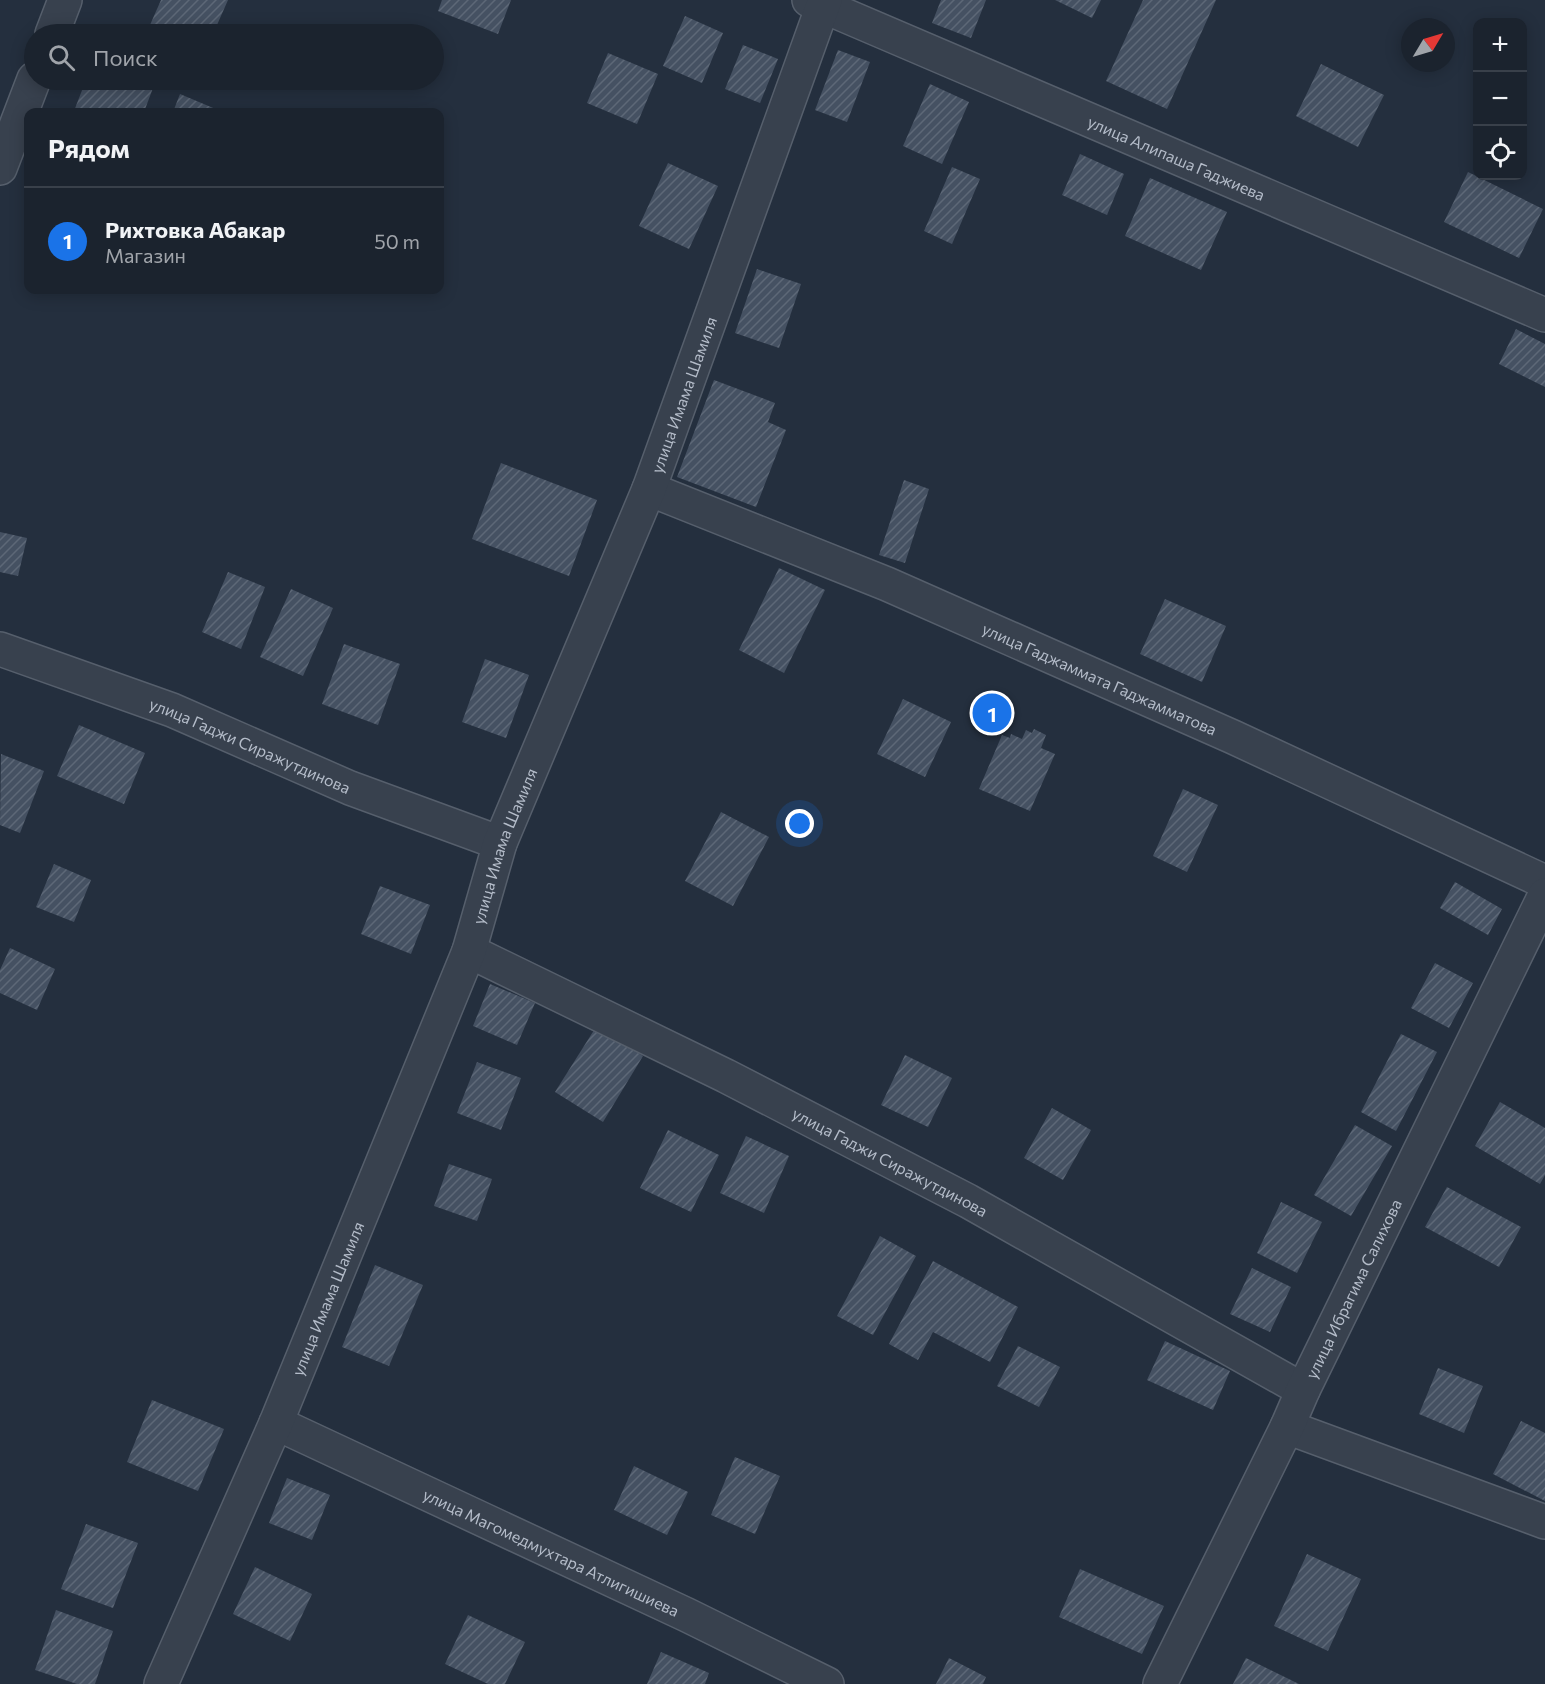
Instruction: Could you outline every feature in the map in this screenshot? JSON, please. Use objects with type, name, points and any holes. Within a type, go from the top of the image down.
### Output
[{"type":"street","points":[[56,24],[65,0]]},
{"type":"street","name":"улица Алипаша Гаджиева","points":[[819,2],[1545,315]]},
{"type":"street","name":"улица Имама Шамиля","points":[[161,1684],[276,1423],[469,951],[500,843],[649,489],[819,2]]},
{"type":"street","points":[[0,168],[30,90]]},
{"type":"street","name":"улица Гаджаммата Гаджамматова","points":[[649,489],[887,584],[1233,737],[1545,882]]},
{"type":"street","name":"улица Гаджи Сиражутдинова","points":[[0,649],[172,710],[351,788],[500,843]]},
{"type":"street","name":"улица Ибрагима Салихова","points":[[1160,1684],[1545,895]]},
{"type":"street","name":"улица Гаджи Сиражутдинова","points":[[469,951],[726,1076],[958,1196],[1303,1390]]},
{"type":"street","name":"улица Магомедмухтара Атлигишиева","points":[[276,1423],[687,1615],[826,1684]]},
{"type":"street","points":[[1287,1427],[1545,1522]]},
{"type":"building","points":[[161,0],[228,0],[217,24],[150,24]]},
{"type":"building","points":[[442,0],[511,0],[498,34],[438,11]]},
{"type":"building","points":[[941,0],[986,0],[971,38],[932,23]]},
{"type":"building","points":[[1055,0],[1101,0],[1092,18]]},
{"type":"building","points":[[1143,0],[1216,0],[1167,109],[1106,81]]},
{"type":"building","points":[[685,16],[723,33],[702,83],[663,66]]},
{"type":"building","points":[[743,45],[778,59],[760,103],[725,89]]},
{"type":"building","points":[[838,50],[870,62],[847,122],[815,110]]},
{"type":"building","points":[[608,53],[658,74],[637,124],[587,103]]},
{"type":"building","points":[[1321,64],[1384,95],[1358,147],[1296,116]]},
{"type":"building","points":[[930,84],[969,102],[942,164],[903,146]]},
{"type":"building","points":[[82,90],[152,90],[146,108],[75,108]]},
{"type":"building","points":[[180,94],[213,108],[175,108]]},
{"type":"building","points":[[1080,154],[1124,174],[1107,215],[1062,195]]},
{"type":"building","points":[[668,163],[718,186],[689,249],[639,226]]},
{"type":"building","points":[[952,167],[980,179],[952,244],[924,231]]},
{"type":"building","points":[[1468,172],[1473,174],[1473,180],[1484,180],[1543,209],[1519,258],[1444,222]]},
{"type":"building","points":[[1150,178],[1227,212],[1201,270],[1125,236]]},
{"type":"building","points":[[757,269],[801,284],[779,348],[735,333]]},
{"type":"building","points":[[1516,329],[1545,344],[1545,387],[1499,364]]},
{"type":"building","points":[[714,380],[775,403],[768,422],[786,430],[756,507],[677,477]]},
{"type":"building","points":[[501,463],[597,500],[569,576],[472,539]]},
{"type":"building","points":[[904,480],[929,489],[905,563],[879,555]]},
{"type":"building","points":[[0,532],[27,538],[18,576],[0,572]]},
{"type":"building","points":[[779,568],[825,590],[784,673],[739,650]]},
{"type":"building","points":[[228,572],[265,587],[241,649],[202,632]]},
{"type":"building","points":[[291,589],[333,608],[303,676],[260,657]]},
{"type":"building","points":[[1165,599],[1226,626],[1202,682],[1140,654]]},
{"type":"building","points":[[344,644],[400,664],[378,725],[322,704]]},
{"type":"building","points":[[485,659],[529,675],[506,738],[462,722]]},
{"type":"building","points":[[903,699],[951,722],[925,777],[877,754]]},
{"type":"building","points":[[79,725],[145,753],[124,804],[57,776]]},
{"type":"building","points":[[1034,729],[1046,735],[1041,748],[1055,754],[1030,811],[979,789],[1002,735],[1010,738],[1011,734],[1022,739],[1026,730],[1032,733]]},
{"type":"building","points":[[1,754],[44,771],[20,833],[0,825]]},
{"type":"building","points":[[1183,789],[1218,805],[1187,872],[1153,856]]},
{"type":"building","points":[[721,812],[769,837],[733,906],[685,881]]},
{"type":"building","points":[[54,864],[91,880],[74,922],[36,907]]},
{"type":"building","points":[[1455,882],[1502,909],[1488,935],[1440,908]]},
{"type":"building","points":[[380,886],[430,905],[411,954],[361,934]]},
{"type":"building","points":[[10,948],[55,969],[37,1010],[0,993],[0,970]]},
{"type":"building","points":[[1435,963],[1473,983],[1449,1028],[1411,1008]]},
{"type":"building","points":[[490,984],[535,1003],[517,1045],[473,1026]]},
{"type":"building","points":[[596,1027],[643,1056],[603,1122],[555,1092]]},
{"type":"building","points":[[1401,1034],[1437,1052],[1396,1131],[1361,1112]]},
{"type":"building","points":[[905,1055],[952,1078],[928,1127],[881,1105]]},
{"type":"building","points":[[477,1062],[521,1078],[501,1130],[457,1113]]},
{"type":"building","points":[[1500,1102],[1545,1128],[1545,1175],[1540,1184],[1475,1146]]},
{"type":"building","points":[[1052,1108],[1091,1130],[1063,1180],[1024,1158]]},
{"type":"building","points":[[1355,1125],[1392,1146],[1351,1216],[1314,1195]]},
{"type":"building","points":[[668,1130],[719,1155],[691,1212],[640,1188]]},
{"type":"building","points":[[746,1136],[789,1156],[764,1213],[720,1193]]},
{"type":"building","points":[[449,1164],[492,1179],[477,1221],[434,1206]]},
{"type":"building","points":[[1447,1187],[1521,1227],[1499,1267],[1425,1227]]},
{"type":"building","points":[[1281,1202],[1322,1222],[1297,1273],[1257,1253]]},
{"type":"building","points":[[880,1236],[916,1256],[873,1335],[837,1316]]},
{"type":"building","points":[[933,1261],[1018,1307],[990,1362],[933,1332],[918,1360],[889,1344]]},
{"type":"building","points":[[375,1265],[423,1285],[389,1366],[342,1347]]},
{"type":"building","points":[[1252,1268],[1291,1287],[1270,1332],[1230,1314]]},
{"type":"building","points":[[1165,1341],[1230,1371],[1213,1410],[1147,1380]]},
{"type":"building","points":[[1018,1346],[1060,1367],[1039,1407],[997,1386]]},
{"type":"building","points":[[1438,1368],[1483,1386],[1464,1433],[1419,1414]]},
{"type":"building","points":[[152,1400],[224,1429],[198,1491],[127,1462]]},
{"type":"building","points":[[1521,1421],[1545,1433],[1545,1501],[1493,1474]]},
{"type":"building","points":[[735,1457],[780,1476],[755,1534],[711,1515]]},
{"type":"building","points":[[634,1466],[688,1492],[667,1535],[614,1510]]},
{"type":"building","points":[[287,1478],[330,1495],[312,1540],[269,1523]]},
{"type":"building","points":[[86,1524],[138,1543],[113,1608],[61,1589]]},
{"type":"building","points":[[1307,1554],[1361,1579],[1328,1651],[1274,1626]]},
{"type":"building","points":[[255,1567],[312,1594],[290,1641],[233,1614]]},
{"type":"building","points":[[1080,1569],[1164,1606],[1142,1654],[1059,1617]]},
{"type":"building","points":[[56,1610],[113,1631],[95,1684],[77,1684],[35,1670]]},
{"type":"building","points":[[468,1615],[525,1642],[505,1684],[488,1684],[445,1664]]},
{"type":"building","points":[[661,1652],[709,1673],[705,1684],[647,1684]]},
{"type":"building","points":[[949,1658],[986,1677],[983,1684],[936,1684]]},
{"type":"building","points":[[1246,1658],[1299,1684],[1233,1684]]},
{"type":"place","name":"Рихтовка Абакар","points":[[992,713]]}]
